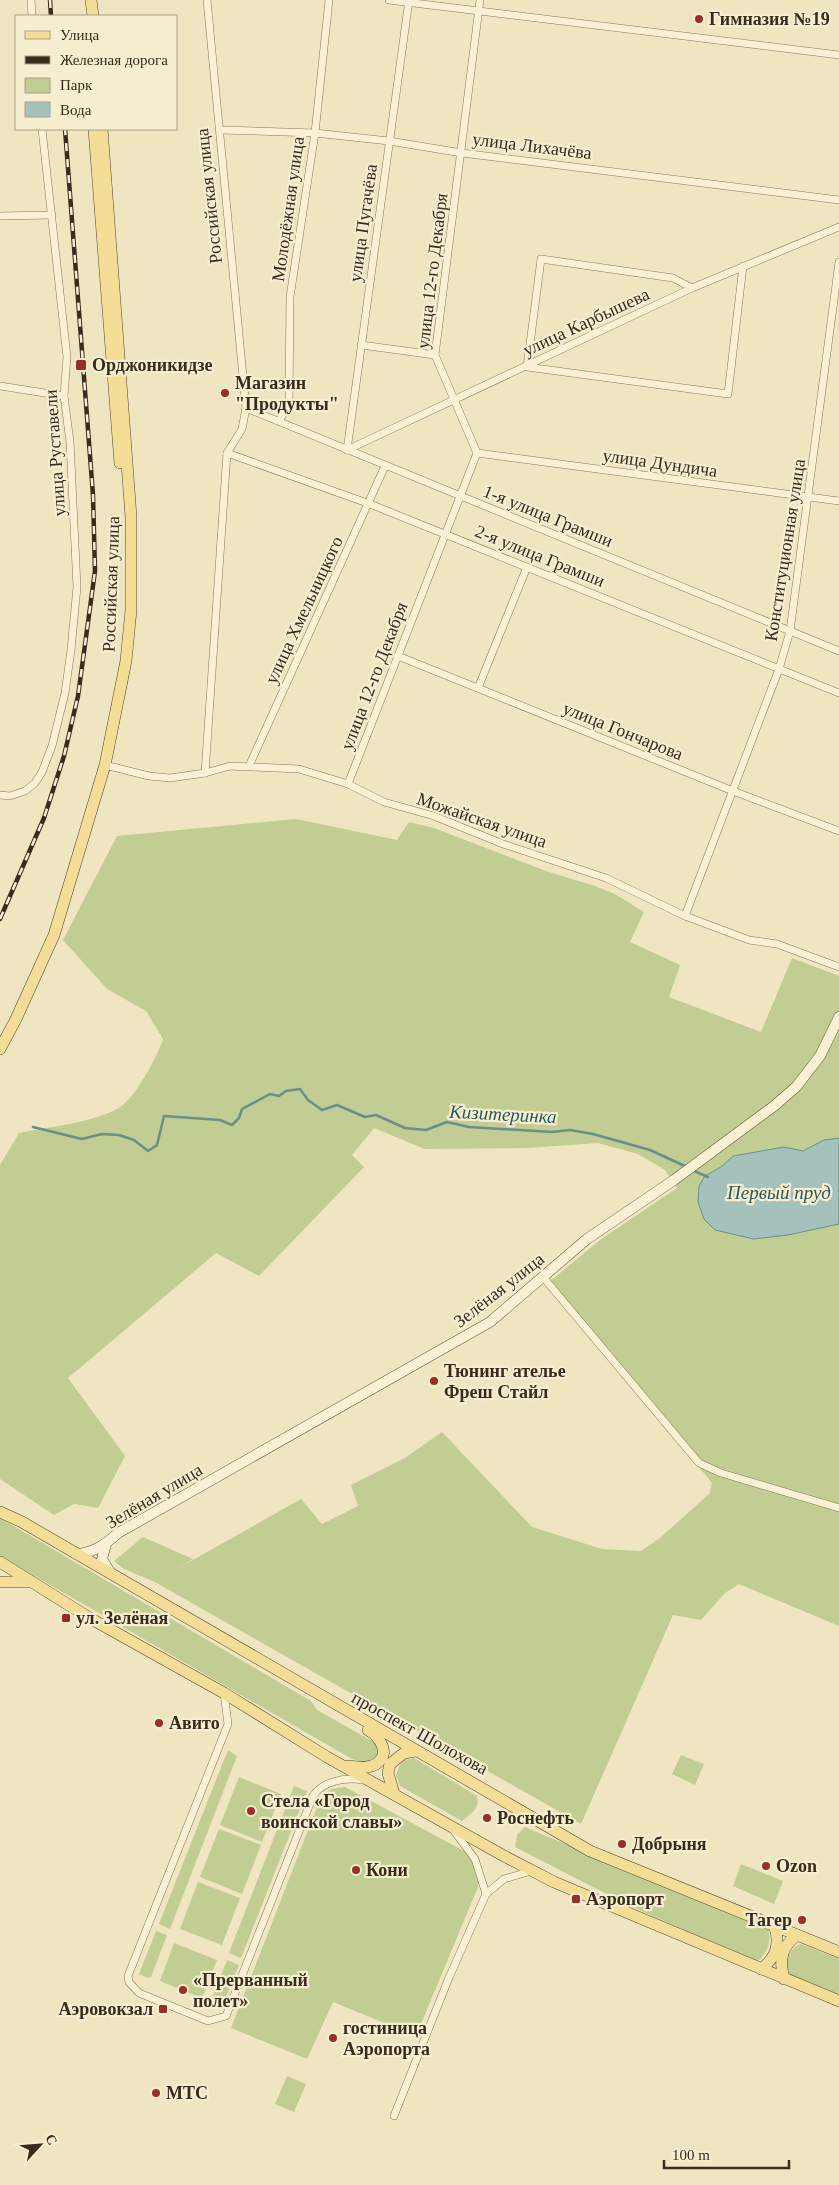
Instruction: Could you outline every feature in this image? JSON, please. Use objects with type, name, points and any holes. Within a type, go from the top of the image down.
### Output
[{"type":"main road","points":[[84,0],[85,15]]},
{"type":"main road","points":[[92,0],[93,15]]},
{"type":"main road","name":"Российская улица","points":[[0,1033],[46,932],[69,860],[98,764],[110,710],[119,652],[123,610],[124,517],[94,130]]},
{"type":"main road","name":"Российская улица","points":[[0,1049],[16,1019],[54,935],[105,766],[126,661],[131,610],[132,517],[102,130]]},
{"type":"main road","points":[[0,1504],[22,1522]]},
{"type":"main road","name":"проспект Шолохова","points":[[0,1512],[22,1522],[590,1851],[839,1952]]},
{"type":"main road","points":[[0,1562],[88,1616],[224,1693],[345,1766],[533,1871],[839,2001]]},
{"type":"main road","points":[[0,1582],[32,1582]]},
{"type":"main road","points":[[345,1766],[364,1768],[376,1764],[382,1758],[383,1746],[376,1735],[352,1720],[346,1711]]},
{"type":"main road","points":[[394,1794],[388,1773],[390,1764],[404,1753],[415,1750]]},
{"type":"main road","points":[[760,1969],[774,1956],[778,1944],[775,1927]]},
{"type":"main road","points":[[784,1979],[781,1957],[785,1947],[797,1935]]},
{"type":"street","points":[[31,0],[32,15]]},
{"type":"street","name":"Российская улица","points":[[205,773],[227,453],[242,429],[246,408],[208,0]]},
{"type":"street","name":"Молодёжная улица","points":[[279,421],[289,404],[290,297],[314,133],[329,0]]},
{"type":"street","points":[[389,0],[839,55]]},
{"type":"street","name":"улица 12-го Декабря","points":[[348,784],[477,452],[453,402],[434,355],[462,153],[480,0]]},
{"type":"street","name":"улица Пугачёва","points":[[347,450],[409,1]]},
{"type":"street","name":"улица Руставели","points":[[0,795],[10,796],[25,791],[35,783],[42,772],[52,746],[65,693],[77,587],[70,451],[64,396],[67,357],[42,130]]},
{"type":"street","name":"улица Лихачёва","points":[[220,130],[314,133],[389,141],[462,153],[839,200]]},
{"type":"street","points":[[0,216],[52,215]]},
{"type":"street","name":"улица Карбышева","points":[[347,450],[453,402],[692,288],[839,226]]},
{"type":"street","points":[[692,288],[673,278],[541,259],[527,367],[728,394],[743,266]]},
{"type":"street","name":"Конституционная улица","points":[[685,916],[780,669],[790,631],[839,262]]},
{"type":"street","points":[[361,345],[434,355]]},
{"type":"street","points":[[0,386],[64,396]]},
{"type":"street","name":"1-я улица Грамши","points":[[246,408],[839,651]]},
{"type":"street","name":"улица Дундича","points":[[477,452],[839,501]]},
{"type":"street","name":"2-я улица Грамши","points":[[227,453],[370,504],[839,693]]},
{"type":"street","name":"улица Хмельницкого","points":[[249,766],[370,504],[385,466]]},
{"type":"street","points":[[478,688],[527,567]]},
{"type":"street","name":"улица Гончарова","points":[[398,656],[734,791],[839,831]]},
{"type":"street","name":"Можайская улица","points":[[105,766],[163,777],[205,773],[230,766],[299,769],[348,784],[384,802],[434,816],[504,844],[606,878],[685,916],[749,940],[777,944],[839,967]]},
{"type":"street","name":"Зелёная улица","points":[[76,1554],[87,1553],[106,1544],[118,1533],[457,1343],[490,1322],[587,1240],[674,1180],[789,1092],[820,1056],[839,1017]]},
{"type":"street","points":[[543,1277],[699,1463],[721,1474],[839,1508]]},
{"type":"street","name":"Зелёная улица","points":[[106,1544],[102,1559],[111,1574]]},
{"type":"street","points":[[224,1693],[228,1724],[128,1976],[129,1982],[139,1993],[208,2021],[226,2016],[313,1796],[324,1785],[335,1782],[356,1779],[374,1782]]},
{"type":"street","points":[[451,1826],[475,1859],[486,1894]]},
{"type":"street","points":[[394,2116],[448,1980],[486,1894],[504,1879],[533,1871]]},
{"type":"green space","points":[[296,819],[397,840],[409,822],[434,828],[546,871],[615,894],[644,912],[630,942],[680,965],[669,997],[761,1032],[792,958],[839,976],[839,1138],[824,1140],[803,1151],[784,1147],[733,1156],[721,1167],[705,1176],[754,1239],[788,1235],[839,1224],[839,1626],[739,1584],[725,1593],[701,1620],[673,1615],[581,1824],[155,1582],[124,1569],[114,1561],[143,1537],[193,1559],[177,1569],[301,1499],[322,1524],[358,1506],[351,1485],[405,1458],[442,1432],[532,1527],[602,1549],[641,1551],[660,1538],[709,1494],[712,1483],[548,1283],[600,1240],[677,1188],[665,1170],[638,1154],[598,1143],[527,1148],[425,1149],[374,1128],[352,1155],[364,1167],[259,1276],[216,1253],[68,1378],[125,1456],[98,1508],[74,1504],[54,1515],[0,1479],[0,1165],[19,1133],[95,1118],[124,1104],[144,1078],[163,1039],[146,1011],[107,989],[63,940],[117,836]]},
{"type":"green space","points":[[0,1518],[311,1701],[317,1710],[374,1742],[378,1747],[376,1756],[364,1763],[352,1759],[0,1556]]},
{"type":"green space","points":[[228,1750],[237,1756],[170,1929],[159,1924]]},
{"type":"green space","points":[[681,1755],[704,1764],[695,1785],[672,1774]]},
{"type":"green space","points":[[414,1758],[477,1796],[478,1803],[474,1811],[462,1821],[400,1786],[396,1775],[399,1766],[405,1760]]},
{"type":"green space","points":[[239,1777],[281,1794],[262,1842],[220,1825]]},
{"type":"green space","points":[[294,1786],[307,1791],[241,1958],[229,1953]]},
{"type":"green space","points":[[345,1787],[464,1851],[475,1867],[478,1887],[416,2036],[333,2002],[307,2059],[231,2028],[321,1797],[331,1789]]},
{"type":"green space","points":[[525,1827],[769,1930],[769,1944],[766,1952],[757,1962],[630,1906],[515,1847],[517,1835]]},
{"type":"green space","points":[[219,1829],[261,1845],[242,1894],[200,1877]]},
{"type":"green space","points":[[741,1864],[783,1881],[774,1904],[733,1886]]},
{"type":"green space","points":[[198,1882],[240,1898],[222,1945],[180,1929]]},
{"type":"green space","points":[[156,1931],[167,1935],[151,1977],[148,1978],[139,1974]]},
{"type":"green space","points":[[174,1943],[217,1960],[202,1998],[160,1981]]},
{"type":"green space","points":[[801,1944],[839,1959],[839,1995],[788,1975],[787,1965],[790,1953]]},
{"type":"green space","points":[[227,1960],[239,1965],[222,2007],[211,2001]]},
{"type":"green space","points":[[287,2076],[306,2084],[294,2112],[275,2104]]},
{"type":"water","name":"Первый пруд","points":[[839,1138],[839,1224],[788,1235],[754,1239],[715,1230],[704,1219],[698,1202],[699,1186],[705,1176],[721,1167],[733,1156],[784,1147],[803,1151],[824,1140]]},
{"type":"waterway","name":"Кизитеринка","points":[[33,1127],[82,1139],[102,1134],[119,1135],[134,1140],[148,1151],[157,1145],[164,1116],[220,1120],[232,1125],[239,1118],[242,1109],[270,1094],[279,1096],[286,1091],[300,1089],[308,1100],[322,1110],[337,1105],[365,1117],[376,1115],[405,1128],[426,1130],[447,1122],[469,1127],[552,1132],[570,1130],[593,1134],[650,1150],[687,1167]]},
{"type":"waterway","points":[[692,1170],[708,1177]]},
{"type":"railway","points":[[50,0],[51,15]]},
{"type":"railway","points":[[0,919],[44,818],[64,756],[78,696],[95,571],[93,495],[65,130]]},
{"type":"place","name":"Гимназия №19","points":[[699,19]]},
{"type":"place","name":"Орджоникидзе","points":[[81,365]]},
{"type":"place","name":"Магазин \"Продукты\"","points":[[225,393]]},
{"type":"place","name":"Тюнинг ателье Фреш Стайл","points":[[434,1381]]},
{"type":"place","name":"ул. Зелёная","points":[[66,1618]]},
{"type":"place","name":"Авито","points":[[159,1723]]},
{"type":"place","name":"Стела «Город воинской славы»","points":[[251,1811]]},
{"type":"place","name":"Роснефть","points":[[487,1818]]},
{"type":"place","name":"Добрыня","points":[[622,1844]]},
{"type":"place","name":"Ozon","points":[[766,1866]]},
{"type":"place","name":"Кони","points":[[356,1870]]},
{"type":"place","name":"Аэропорт","points":[[576,1899]]},
{"type":"place","name":"Тагер","points":[[802,1920]]},
{"type":"place","name":"«Пpepвaнный пoлeт»","points":[[183,1990]]},
{"type":"place","name":"Аэровокзал","points":[[163,2009]]},
{"type":"place","name":"гостиница Аэропорта","points":[[333,2038]]},
{"type":"place","name":"МТС","points":[[156,2093]]}]
